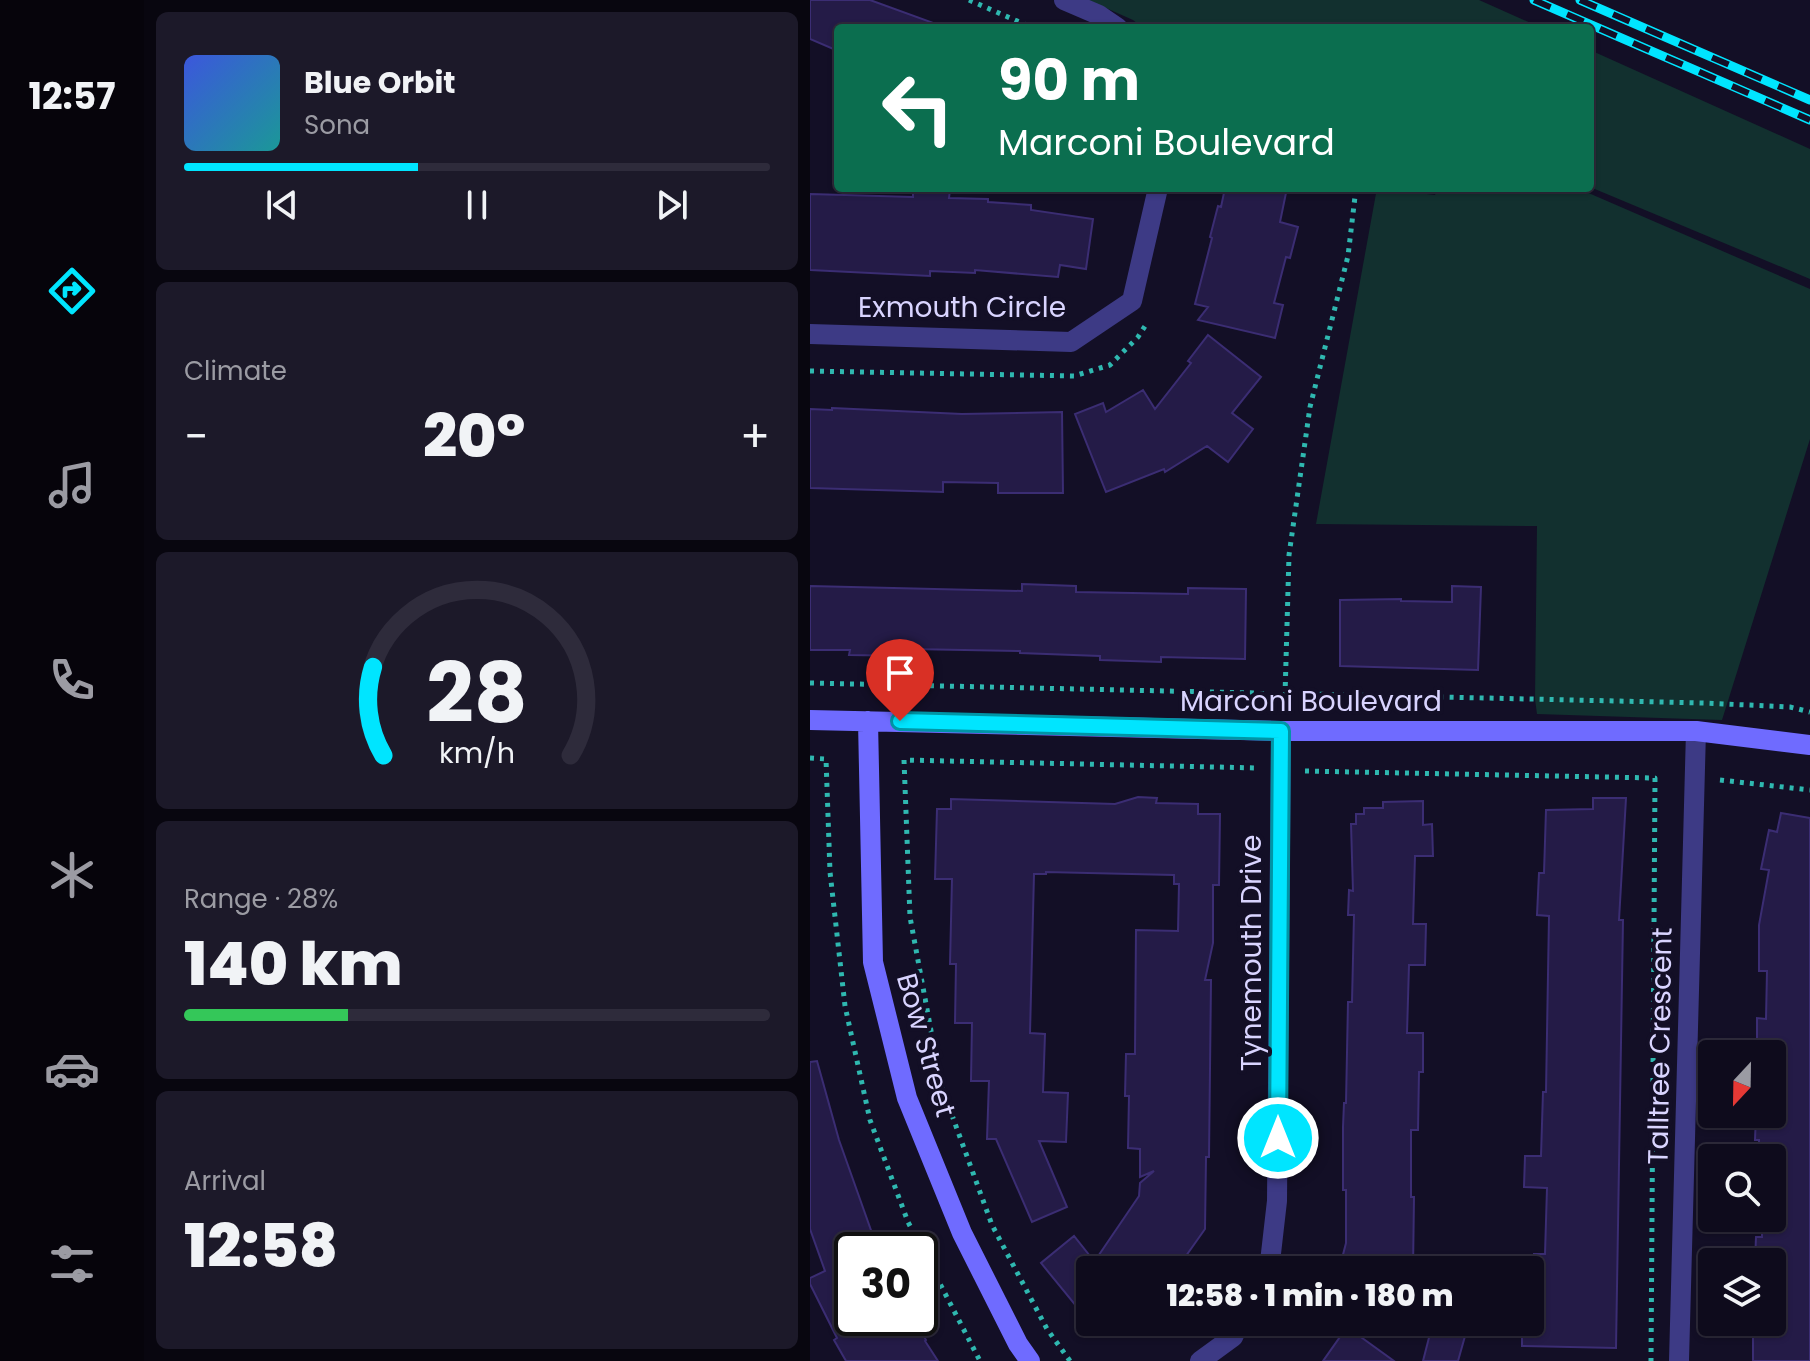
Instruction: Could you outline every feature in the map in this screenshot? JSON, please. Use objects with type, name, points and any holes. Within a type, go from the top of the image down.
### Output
[{"type":"street","points":[[1064,0],[1112,24]]},
{"type":"street","name":"Exmouth Circle","points":[[810,334],[1071,342],[1132,301],[1157,192]]},
{"type":"street","name":"Marconi Boulevard","points":[[810,720],[1281,731],[1696,731],[1810,745]]},
{"type":"street","name":"Bow Street","points":[[868,721],[873,962],[907,1098],[962,1233],[1018,1344],[1030,1361]]},
{"type":"street","name":"Tynemouth Drive","points":[[1271,1256],[1277,1201],[1281,731]]},
{"type":"street","name":"Talltree Crescent","points":[[1679,1361],[1696,731]]},
{"type":"street","points":[[1200,1361],[1233,1336]]},
{"type":"path","points":[[969,0],[1024,24]]},
{"type":"path","points":[[1285,696],[1289,555],[1310,407],[1348,256],[1356,192]]},
{"type":"path","points":[[810,683],[1704,703],[1790,707],[1810,712]]},
{"type":"path","points":[[1070,1361],[1047,1329],[992,1225],[941,1085],[910,917],[904,760],[1260,768]]},
{"type":"path","points":[[1304,771],[1655,778],[1651,1361]]},
{"type":"path","points":[[1714,780],[1810,790]]},
{"type":"green space","points":[[1088,0],[1479,0],[1533,24],[1138,24]]},
{"type":"green space","points":[[1594,52],[1810,149],[1810,279],[1594,189]]},
{"type":"green space","points":[[1376,192],[1435,195],[1436,192],[1586,192],[1810,289],[1810,439],[1722,720],[1537,714],[1537,526],[1316,524]]},
{"type":"building","points":[[810,0],[870,0],[936,24],[834,24],[834,49],[810,39]]},
{"type":"building","points":[[913,192],[950,192],[949,198],[1031,205],[1031,210],[1093,219],[1086,269],[1060,265],[1058,277],[975,270],[975,273],[930,271],[930,276],[810,270],[810,194],[913,197]]},
{"type":"building","points":[[1224,192],[1286,192],[1280,222],[1298,227],[1290,258],[1286,257],[1274,303],[1283,305],[1275,338],[1198,320],[1208,307],[1195,304],[1218,206],[1221,207]]},
{"type":"building","points":[[1208,335],[1261,377],[1232,413],[1253,429],[1228,462],[1207,446],[1165,472],[1164,469],[1106,492],[1075,414],[1103,403],[1106,412],[1143,390],[1155,409],[1191,363],[1188,361]]},
{"type":"building","points":[[810,409],[962,414],[1062,412],[1063,493],[998,493],[998,483],[943,482],[943,492],[810,488]]},
{"type":"building","points":[[1022,584],[1076,586],[1076,592],[1188,594],[1188,588],[1246,589],[1245,659],[1161,657],[1161,662],[1100,660],[1100,656],[1020,651],[911,649],[911,656],[849,655],[850,650],[810,650],[810,586],[1022,591]]},
{"type":"building","points":[[1452,586],[1481,587],[1478,670],[1340,666],[1340,600],[1452,602]]},
{"type":"building","points":[[1138,797],[1157,798],[1156,803],[1198,804],[1198,814],[1220,814],[1219,885],[1213,885],[1213,943],[1205,980],[1211,980],[1205,1229],[1186,1256],[1098,1256],[1139,1196],[1140,1183],[1154,1171],[1140,1177],[1140,1149],[1128,1148],[1126,1054],[1135,1054],[1136,930],[1178,931],[1179,884],[1174,884],[1174,875],[1034,874],[1030,1033],[1045,1034],[1043,1092],[1068,1093],[1066,1142],[1039,1141],[1067,1207],[1032,1222],[996,1139],[987,1139],[989,1081],[971,1081],[972,1023],[955,1023],[956,964],[950,964],[952,879],[935,879],[937,809],[951,809],[951,799],[1115,804]]},
{"type":"building","points":[[1593,798],[1626,798],[1619,920],[1623,920],[1616,1348],[1522,1346],[1522,1336],[1544,1336],[1544,1256],[1534,1254],[1545,1254],[1547,1188],[1524,1187],[1525,1156],[1541,1156],[1543,1092],[1546,1092],[1549,916],[1537,915],[1539,873],[1544,873],[1546,810],[1593,809]]},
{"type":"building","points":[[1423,801],[1423,825],[1432,824],[1433,856],[1415,856],[1413,924],[1426,924],[1425,965],[1409,965],[1407,1033],[1423,1033],[1418,1130],[1411,1130],[1413,1256],[1343,1256],[1346,1243],[1343,1127],[1348,1002],[1352,1002],[1354,915],[1348,915],[1349,890],[1353,891],[1351,824],[1356,824],[1356,814],[1364,814],[1364,808],[1383,808],[1383,802]]},
{"type":"building","points":[[1781,813],[1810,818],[1810,1361],[1753,1361],[1753,1336],[1786,1336],[1786,1248],[1756,1248],[1756,1237],[1762,1237],[1762,1232],[1786,1232],[1786,1144],[1759,1144],[1759,1140],[1755,1140],[1755,1128],[1786,1128],[1786,1040],[1757,1040],[1757,1018],[1766,1019],[1767,971],[1759,971],[1759,925],[1769,870],[1761,869],[1769,830],[1777,832]]},
{"type":"building","points":[[817,1061],[839,1140],[872,1232],[834,1232],[834,1332],[810,1284],[810,1278],[825,1271],[810,1229],[810,1062]]},
{"type":"building","points":[[1074,1236],[1090,1256],[1076,1256],[1076,1306],[1041,1263]]},
{"type":"building","points":[[924,1336],[938,1361],[846,1361],[834,1340]]},
{"type":"building","points":[[1341,1336],[1359,1336],[1394,1361],[1323,1361]]},
{"type":"building","points":[[1429,1336],[1465,1336],[1458,1361],[1423,1361]]},
{"type":"railway","points":[[1534,0],[1589,24]]},
{"type":"railway","points":[[1580,0],[1810,100]]},
{"type":"railway","points":[[1594,26],[1810,120]]},
{"type":"route","points":[[900,721],[1281,731],[1278,1138]]}]
